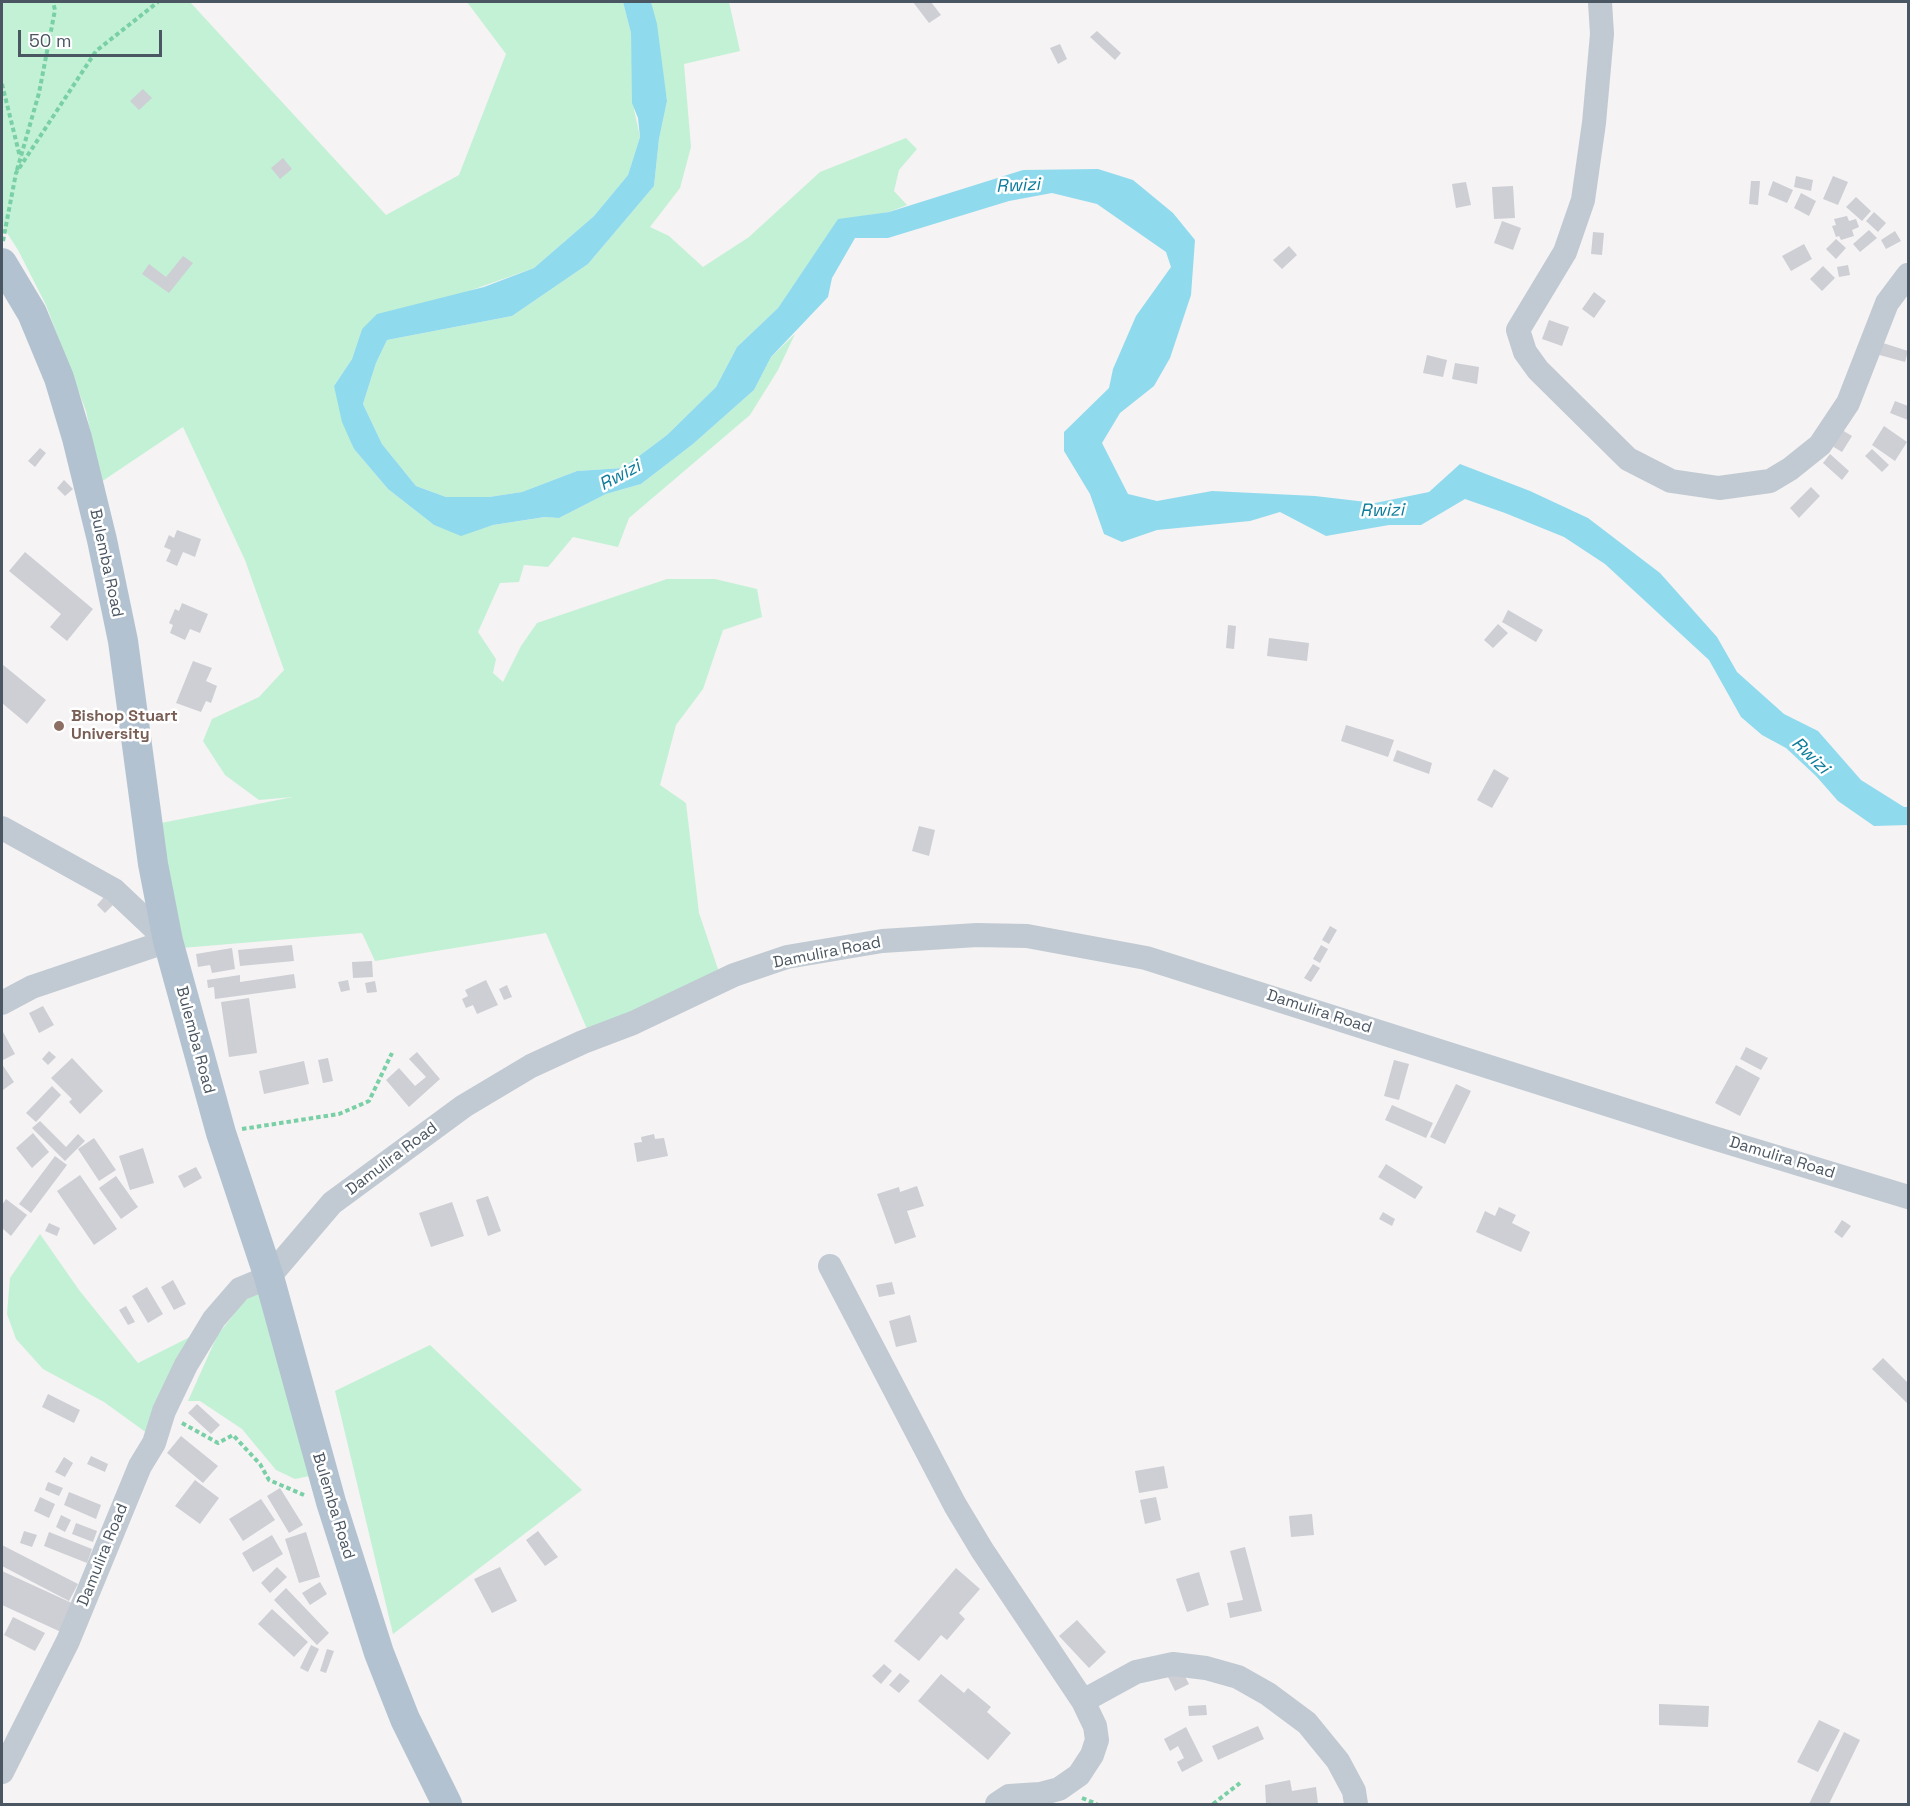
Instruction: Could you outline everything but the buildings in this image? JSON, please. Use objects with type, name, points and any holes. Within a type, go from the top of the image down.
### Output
[{"type":"main road","name":"Bulemba Road","points":[[2,263],[32,313],[60,378],[99,529],[123,641],[153,864],[168,941],[221,1133],[269,1277],[330,1502],[379,1653],[405,1719],[447,1804]]},
{"type":"street","points":[[1600,2],[1601,45],[1594,123],[1583,200],[1565,252],[1518,330],[1525,352],[1538,370],[1628,459],[1671,481],[1719,488],[1770,481],[1790,470],[1820,445],[1848,403],[1887,303],[1908,275]]},
{"type":"street","points":[[2,828],[114,890],[168,941],[32,987],[2,1003]]},
{"type":"street","name":"Damulira Road","points":[[2,1772],[68,1641],[140,1466],[153,1443],[164,1411],[186,1365],[214,1319],[240,1289],[269,1277],[332,1203],[464,1106],[531,1066],[583,1042],[633,1023],[734,975],[787,957],[924,937],[1027,936],[1146,958],[1707,1136],[1908,1197]]},
{"type":"street","points":[[830,1266],[955,1505],[982,1550],[1083,1701],[1095,1726],[1097,1740],[1092,1755],[1079,1775],[1059,1789],[1040,1794],[1009,1796],[997,1804]]},
{"type":"street","points":[[1083,1701],[1136,1672],[1173,1664],[1206,1668],[1238,1677],[1268,1694],[1306,1723],[1338,1761],[1354,1791],[1356,1804]]},
{"type":"path","points":[[2,248],[16,173],[39,93],[55,10],[53,2]]},
{"type":"path","points":[[16,173],[96,51],[158,2]]},
{"type":"path","points":[[2,84],[20,158]]},
{"type":"path","points":[[221,1133],[339,1114],[369,1101],[392,1053]]},
{"type":"path","points":[[164,1411],[197,1433],[218,1443],[233,1435],[260,1464],[269,1480],[295,1493],[330,1502]]},
{"type":"path","points":[[1213,1804],[1240,1783]]},
{"type":"green space","points":[[2,2],[190,2],[386,215],[459,175],[506,54],[467,2],[623,2],[631,33],[634,109],[640,137],[628,175],[594,216],[534,268],[362,329],[352,359],[334,386],[354,449],[388,489],[434,525],[461,535],[493,525],[546,517],[559,518],[606,494],[641,484],[693,444],[754,390],[771,357],[795,334],[778,370],[750,415],[629,518],[618,547],[573,537],[548,567],[524,565],[519,582],[500,583],[478,632],[496,659],[493,673],[503,682],[521,646],[537,623],[667,579],[715,579],[757,589],[762,617],[723,630],[703,689],[676,725],[660,785],[686,803],[699,913],[720,975],[590,1036],[546,933],[375,961],[362,933],[181,948],[156,824],[293,797],[259,800],[225,775],[203,741],[212,719],[259,697],[284,670],[245,560],[183,427],[101,482],[86,411],[46,305],[18,250],[2,225]]},
{"type":"green space","points":[[651,2],[729,2],[740,51],[684,64],[691,147],[680,188],[650,227],[669,236],[703,267],[749,237],[820,172],[906,138],[917,149],[899,170],[894,191],[907,205],[889,212],[838,220],[778,308],[737,347],[716,387],[667,435],[623,468],[577,471],[522,492],[489,497],[446,497],[416,486],[382,444],[363,404],[376,363],[387,340],[512,316],[588,264],[654,186],[659,139],[667,101]]},
{"type":"green space","points":[[40,1234],[79,1290],[138,1363],[198,1333],[151,1436],[104,1402],[43,1369],[16,1339],[7,1314],[10,1278]]},
{"type":"green space","points":[[268,1286],[324,1473],[295,1479],[276,1470],[242,1429],[200,1401],[188,1401],[217,1336],[244,1301]]},
{"type":"green space","points":[[430,1345],[582,1490],[393,1634],[335,1391]]},
{"type":"water","name":"Rwizi","points":[[623,2],[651,2],[657,24],[667,101],[659,139],[654,186],[588,264],[512,316],[387,340],[376,363],[363,404],[382,444],[416,486],[446,497],[489,497],[522,492],[577,471],[623,468],[667,435],[716,387],[737,347],[778,308],[838,219],[889,212],[1023,170],[1098,169],[1133,180],[1173,213],[1195,240],[1191,295],[1170,358],[1154,386],[1120,413],[1102,443],[1128,494],[1157,501],[1212,491],[1315,496],[1375,503],[1429,492],[1460,464],[1530,491],[1588,518],[1660,573],[1717,637],[1737,672],[1784,714],[1818,731],[1861,780],[1904,807],[1908,807],[1908,825],[1874,826],[1838,801],[1816,776],[1786,748],[1762,735],[1741,717],[1709,660],[1605,564],[1564,537],[1505,513],[1465,499],[1421,525],[1389,525],[1326,536],[1280,512],[1250,521],[1157,530],[1122,542],[1104,534],[1090,494],[1064,451],[1064,432],[1109,388],[1113,369],[1136,316],[1171,267],[1166,252],[1097,204],[1052,193],[1009,201],[888,238],[855,238],[832,278],[828,297],[771,357],[754,390],[693,444],[641,484],[606,494],[559,518],[545,517],[493,525],[461,536],[434,525],[388,489],[354,449],[342,422],[334,386],[352,359],[362,329],[377,314],[484,287],[534,268],[594,216],[628,175],[640,137],[638,118],[632,103],[631,33]]},
{"type":"place","name":"Bishop Stuart University","points":[[59,726]]}]
